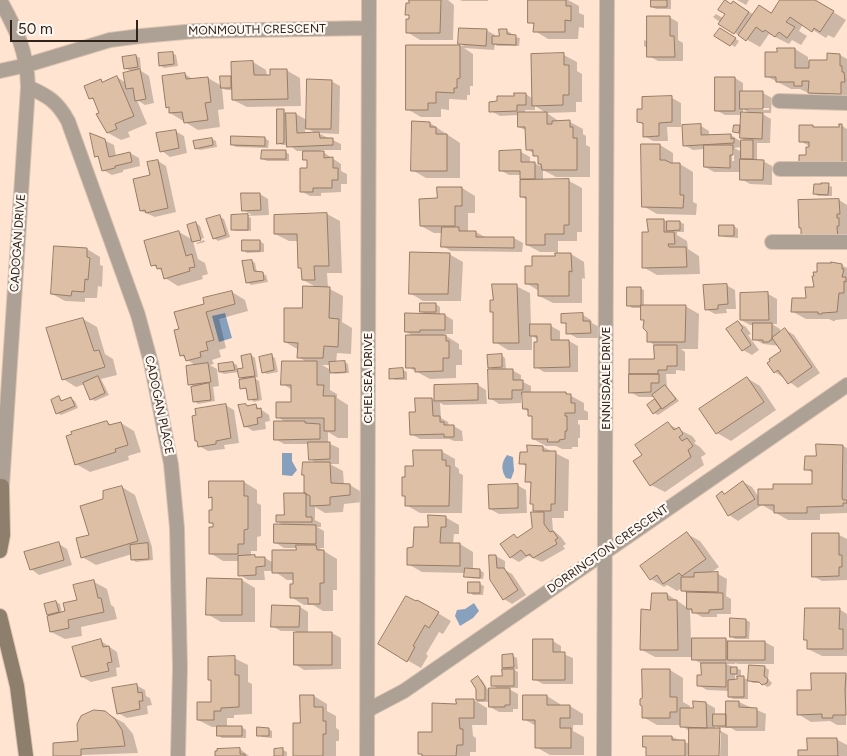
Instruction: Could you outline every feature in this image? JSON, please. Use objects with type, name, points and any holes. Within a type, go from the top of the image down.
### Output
[{"type":"main road","points":[[0,551],[3,535],[1,488]]},
{"type":"main road","points":[[0,616],[17,686],[26,756]]},
{"type":"street","name":"CADOGAN DRIVE","points":[[0,0],[12,21],[27,65],[28,87],[1,488]]},
{"type":"street","name":"CHELSEA DRIVE","points":[[367,756],[369,0]]},
{"type":"street","name":"ENNISDALE DRIVE","points":[[604,756],[607,0]]},
{"type":"street","name":"MONMOUTH CRESCENT","points":[[0,71],[27,65],[45,58],[110,40],[141,36],[196,31],[369,28]]},
{"type":"street","name":"CADOGAN PLACE","points":[[28,87],[56,102],[68,121],[129,287],[151,364],[171,464],[177,528],[180,668],[178,756]]},
{"type":"street","points":[[779,101],[847,103]]},
{"type":"street","points":[[780,169],[847,169]]},
{"type":"street","points":[[772,242],[847,242]]},
{"type":"street","name":"DORRINGTON CRESCENT","points":[[368,710],[404,691],[847,385]]},
{"type":"water","points":[[225,313],[232,338],[219,342],[212,316]]},
{"type":"water","points":[[282,453],[292,453],[292,461],[297,470],[292,476],[282,475]]},
{"type":"water","points":[[507,455],[513,457],[514,471],[511,479],[506,478],[503,472],[503,464]]},
{"type":"water","points":[[474,603],[479,611],[473,618],[460,626],[455,616],[457,610],[465,609]]},
{"type":"building","points":[[409,0],[441,0],[440,33],[406,33],[406,19],[409,19],[409,15],[405,15],[406,3],[409,3]]},
{"type":"building","points":[[528,0],[566,0],[566,6],[571,6],[571,21],[565,20],[565,32],[533,32],[534,23],[528,23]]},
{"type":"building","points":[[651,0],[667,0],[667,7],[651,7]]},
{"type":"building","points":[[725,0],[731,4],[733,1],[749,12],[734,34],[718,24],[725,14],[718,10]]},
{"type":"building","points":[[780,0],[815,0],[834,11],[820,32],[814,28],[812,32],[790,17],[786,22],[795,27],[787,38],[779,32],[775,37],[765,30],[763,32],[756,27],[746,41],[738,35],[759,5],[771,13]]},
{"type":"building","points":[[647,16],[670,16],[670,36],[674,36],[675,57],[647,57]]},
{"type":"building","points":[[459,28],[487,29],[486,46],[458,44]]},
{"type":"building","points":[[720,28],[736,38],[730,46],[714,36]]},
{"type":"building","points":[[499,29],[507,29],[507,34],[516,35],[516,45],[492,44],[492,36],[499,36]]},
{"type":"building","points":[[406,45],[460,45],[460,78],[457,79],[457,88],[454,88],[454,93],[436,92],[436,103],[428,103],[428,110],[406,110]]},
{"type":"building","points":[[777,48],[795,48],[795,68],[809,68],[809,60],[827,60],[827,53],[840,54],[840,66],[842,66],[842,72],[844,72],[845,82],[841,82],[841,94],[808,93],[809,81],[802,81],[802,86],[794,86],[794,82],[776,82],[776,77],[765,77],[765,52],[777,52]]},
{"type":"building","points":[[173,52],[174,64],[159,66],[158,53]]},
{"type":"building","points":[[564,53],[564,65],[569,65],[569,95],[563,95],[563,105],[532,106],[531,54]]},
{"type":"building","points":[[136,55],[138,67],[124,69],[122,57]]},
{"type":"building","points":[[253,61],[254,75],[270,75],[270,69],[287,69],[288,99],[232,100],[231,62]]},
{"type":"building","points":[[140,69],[146,99],[135,101],[133,88],[126,89],[123,73]]},
{"type":"building","points":[[185,73],[186,79],[208,77],[211,102],[205,103],[208,120],[184,123],[182,112],[169,113],[169,107],[166,108],[162,76]]},
{"type":"building","points":[[117,76],[134,116],[115,124],[117,129],[107,133],[96,114],[99,113],[93,98],[89,99],[84,86],[101,79],[102,82]]},
{"type":"building","points":[[220,76],[231,76],[231,88],[221,88]]},
{"type":"building","points":[[715,77],[735,77],[735,111],[715,111]]},
{"type":"building","points":[[307,79],[332,80],[331,129],[306,129]]},
{"type":"building","points":[[740,91],[763,91],[763,109],[740,109]]},
{"type":"building","points":[[514,93],[526,93],[526,105],[517,105],[517,111],[489,112],[489,102],[497,101],[497,96],[514,96]]},
{"type":"building","points":[[672,96],[672,122],[659,123],[659,136],[643,137],[643,123],[637,122],[637,109],[642,109],[642,97]]},
{"type":"building","points":[[277,109],[284,109],[284,143],[277,144]]},
{"type":"building","points":[[518,112],[547,112],[547,124],[552,124],[552,121],[570,120],[570,127],[573,127],[573,138],[577,138],[577,170],[542,170],[541,164],[538,164],[538,156],[533,156],[533,150],[526,150],[525,127],[518,127]]},
{"type":"building","points":[[741,112],[763,113],[762,139],[740,138]]},
{"type":"building","points":[[286,113],[296,113],[297,133],[319,132],[320,138],[333,138],[333,145],[287,147]]},
{"type":"building","points":[[412,121],[430,122],[430,127],[436,127],[436,134],[447,134],[447,171],[411,171]]},
{"type":"building","points":[[701,124],[701,135],[731,134],[731,139],[734,138],[734,143],[683,146],[682,125]]},
{"type":"building","points":[[839,124],[842,124],[842,169],[799,167],[799,155],[806,155],[806,147],[809,147],[809,142],[799,142],[799,125],[839,127]]},
{"type":"building","points":[[734,125],[740,125],[739,133],[733,132]]},
{"type":"building","points":[[176,130],[179,148],[160,152],[156,133]]},
{"type":"building","points":[[90,133],[105,139],[109,157],[130,152],[132,162],[102,171],[98,156],[95,157]]},
{"type":"building","points":[[231,136],[265,137],[265,146],[231,145]]},
{"type":"building","points":[[212,138],[213,145],[195,149],[193,141]]},
{"type":"building","points":[[741,140],[753,140],[753,159],[741,159]]},
{"type":"building","points":[[641,144],[660,144],[660,160],[680,163],[680,195],[684,195],[683,208],[642,207]]},
{"type":"building","points":[[704,145],[733,145],[733,155],[730,155],[730,168],[704,167]]},
{"type":"building","points":[[262,150],[286,150],[286,159],[261,159]]},
{"type":"building","points":[[521,150],[521,162],[535,162],[535,179],[520,179],[520,171],[499,171],[499,151]]},
{"type":"building","points":[[303,151],[324,151],[324,158],[333,157],[333,168],[338,168],[338,180],[332,180],[332,188],[313,188],[313,192],[300,192],[300,168],[307,168],[307,160],[303,160]]},
{"type":"building","points":[[740,159],[764,160],[763,180],[740,180]]},
{"type":"building","points":[[158,160],[168,208],[146,213],[145,210],[140,211],[133,179],[150,175],[147,162]]},
{"type":"building","points":[[569,179],[569,225],[564,225],[564,234],[545,234],[545,245],[526,245],[526,197],[520,197],[520,180]]},
{"type":"building","points":[[829,183],[828,195],[813,194],[814,184]]},
{"type":"building","points":[[437,187],[462,187],[462,206],[455,206],[455,226],[420,226],[419,199],[437,198]]},
{"type":"building","points":[[241,193],[260,193],[261,210],[242,211]]},
{"type":"building","points":[[839,199],[840,214],[837,214],[837,218],[839,218],[839,226],[837,226],[838,241],[801,242],[798,200]]},
{"type":"building","points":[[327,213],[329,266],[314,266],[315,280],[302,280],[301,268],[298,268],[297,234],[274,234],[274,215]]},
{"type":"building","points":[[248,214],[248,230],[231,230],[231,215]]},
{"type":"building","points":[[220,215],[226,235],[213,239],[206,219]]},
{"type":"building","points":[[647,219],[664,219],[664,232],[674,232],[675,244],[668,244],[669,247],[686,247],[687,267],[642,268],[642,232],[648,232]]},
{"type":"building","points":[[667,221],[680,221],[680,230],[667,231]]},
{"type":"building","points":[[196,222],[201,240],[192,242],[187,225]]},
{"type":"building","points":[[719,225],[734,225],[734,236],[719,236]]},
{"type":"building","points":[[442,227],[459,227],[459,231],[476,231],[476,237],[514,237],[514,248],[441,247]]},
{"type":"building","points":[[179,231],[186,256],[192,254],[195,267],[189,268],[190,271],[164,279],[161,268],[157,269],[156,265],[151,266],[144,241]]},
{"type":"building","points":[[242,240],[260,240],[260,251],[242,251]]},
{"type":"building","points":[[54,246],[87,248],[87,257],[90,258],[88,280],[85,279],[84,292],[72,291],[71,296],[51,294]]},
{"type":"building","points":[[410,252],[450,253],[448,294],[409,294]]},
{"type":"building","points":[[555,253],[571,253],[572,272],[569,271],[569,296],[538,296],[538,284],[525,284],[525,266],[532,266],[532,256],[555,256]]},
{"type":"building","points":[[252,260],[254,271],[263,272],[264,280],[246,283],[242,261]]},
{"type":"building","points":[[831,262],[842,264],[842,269],[844,269],[842,277],[846,277],[844,293],[839,293],[837,312],[818,314],[818,312],[791,312],[792,298],[806,298],[805,287],[814,287],[812,276],[814,276],[813,272],[817,272],[817,263]]},
{"type":"building","points":[[492,284],[517,284],[519,343],[493,343],[493,312],[490,312],[490,300],[493,300]]},
{"type":"building","points":[[727,284],[728,304],[718,305],[718,309],[705,310],[703,285]]},
{"type":"building","points":[[303,286],[330,287],[329,318],[339,319],[338,347],[324,346],[323,358],[297,358],[298,343],[284,342],[284,308],[302,308]]},
{"type":"building","points":[[627,287],[641,287],[641,306],[627,306]]},
{"type":"building","points":[[232,291],[235,304],[206,312],[214,340],[206,342],[208,350],[200,352],[201,357],[186,361],[184,355],[180,356],[174,330],[179,329],[174,312],[204,304],[203,298]]},
{"type":"building","points":[[768,292],[769,320],[740,320],[740,293]]},
{"type":"building","points":[[420,303],[436,303],[436,312],[420,312]]},
{"type":"building","points":[[641,305],[686,305],[685,342],[647,342],[647,332],[643,328],[644,320],[641,320]]},
{"type":"building","points":[[405,313],[445,314],[445,330],[405,332]]},
{"type":"building","points":[[583,313],[583,321],[590,321],[591,333],[566,334],[566,323],[561,323],[561,314]]},
{"type":"building","points":[[83,318],[94,351],[99,350],[105,367],[62,380],[46,328]]},
{"type":"building","points":[[738,321],[743,328],[741,330],[751,345],[742,351],[726,329]]},
{"type":"building","points":[[753,323],[772,323],[772,340],[763,342],[763,340],[753,340]]},
{"type":"building","points":[[530,324],[551,324],[551,340],[569,340],[570,367],[534,368],[534,342],[537,342],[537,336],[530,336]]},
{"type":"building","points":[[785,328],[812,367],[788,384],[778,370],[774,373],[767,363],[770,361],[769,359],[781,351],[772,338]]},
{"type":"building","points":[[406,335],[446,335],[446,341],[449,341],[449,358],[443,358],[443,371],[415,372],[415,368],[406,368]]},
{"type":"building","points":[[654,345],[677,345],[677,366],[667,366],[667,370],[658,370],[658,374],[629,374],[629,359],[654,359]]},
{"type":"building","points":[[251,354],[255,376],[239,378],[237,369],[243,368],[241,356]]},
{"type":"building","points":[[272,354],[274,370],[262,373],[259,357]]},
{"type":"building","points":[[502,354],[502,367],[488,368],[487,355]]},
{"type":"building","points":[[282,361],[317,361],[317,385],[324,385],[323,396],[335,396],[335,431],[324,431],[324,418],[276,418],[276,402],[291,402],[291,385],[281,385]]},
{"type":"building","points":[[345,361],[346,372],[330,373],[329,362]]},
{"type":"building","points":[[233,362],[235,370],[219,372],[218,364]]},
{"type":"building","points":[[208,363],[211,382],[188,385],[186,366]]},
{"type":"building","points":[[403,368],[404,378],[389,379],[389,369]]},
{"type":"building","points":[[488,369],[513,369],[513,380],[523,380],[523,390],[512,390],[512,399],[489,399]]},
{"type":"building","points":[[629,374],[659,374],[659,383],[651,383],[651,392],[629,393]]},
{"type":"building","points":[[98,376],[105,393],[90,400],[83,383]]},
{"type":"building","points":[[255,377],[258,399],[248,400],[246,388],[240,389],[239,380]]},
{"type":"building","points":[[747,377],[764,402],[716,434],[699,409]]},
{"type":"building","points":[[209,383],[211,400],[193,402],[191,387]]},
{"type":"building","points":[[478,384],[478,400],[434,401],[434,385]]},
{"type":"building","points":[[665,385],[676,399],[662,409],[652,395]]},
{"type":"building","points":[[522,392],[566,392],[566,394],[571,394],[571,403],[575,403],[575,413],[565,413],[565,416],[567,416],[567,431],[565,431],[565,439],[559,440],[559,442],[547,442],[548,439],[532,439],[532,416],[528,416],[528,409],[523,409]]},
{"type":"building","points":[[59,396],[61,401],[71,397],[75,406],[56,414],[51,400]]},
{"type":"building","points":[[415,398],[432,398],[433,416],[440,416],[440,422],[444,422],[444,425],[454,425],[454,437],[444,437],[444,434],[410,435],[409,412],[415,412]]},
{"type":"building","points":[[655,399],[661,408],[653,414],[647,405]]},
{"type":"building","points":[[226,404],[231,438],[216,441],[216,444],[198,447],[197,441],[195,441],[192,416],[196,415],[195,409]]},
{"type":"building","points":[[246,404],[247,406],[256,404],[257,409],[261,408],[262,417],[257,418],[258,424],[244,427],[238,405]]},
{"type":"building","points":[[107,421],[109,425],[121,422],[128,445],[115,449],[116,452],[75,465],[66,436],[72,434],[71,432]]},
{"type":"building","points":[[274,421],[305,421],[305,423],[320,424],[320,439],[274,440]]},
{"type":"building","points":[[668,422],[674,430],[679,427],[683,434],[679,437],[682,441],[687,438],[693,446],[688,450],[691,457],[650,486],[633,461],[642,455],[635,445]]},
{"type":"building","points":[[308,442],[330,442],[330,459],[309,460]]},
{"type":"building","points":[[816,444],[843,445],[842,497],[843,500],[847,500],[847,503],[843,503],[843,506],[807,507],[807,513],[774,513],[774,505],[758,505],[758,489],[773,489],[773,484],[812,484],[812,470],[804,470],[805,456],[816,456]]},
{"type":"building","points":[[527,445],[543,446],[543,451],[556,451],[555,504],[551,504],[551,511],[533,511],[533,504],[530,504],[531,482],[525,482],[526,464],[519,464],[520,452],[527,452]]},
{"type":"building","points":[[413,450],[442,450],[442,460],[446,460],[446,466],[450,466],[449,506],[405,506],[405,496],[402,496],[402,477],[405,477],[405,466],[413,466]]},
{"type":"building","points":[[303,462],[330,462],[331,483],[350,484],[350,495],[330,497],[330,505],[310,506],[310,496],[304,493]]},
{"type":"building","points":[[209,481],[244,481],[244,496],[248,496],[248,529],[244,530],[244,544],[238,544],[238,554],[209,554],[209,527],[213,527],[213,523],[209,523],[212,497],[209,498]]},
{"type":"building","points":[[743,481],[755,499],[728,516],[716,496],[722,491],[724,494]]},
{"type":"building","points":[[518,484],[518,508],[489,509],[488,485]]},
{"type":"building","points":[[122,486],[138,541],[81,558],[76,538],[89,535],[80,506],[103,499],[103,491]]},
{"type":"building","points":[[284,493],[306,493],[306,517],[312,517],[312,522],[276,522],[276,515],[284,515]]},
{"type":"building","points":[[531,512],[544,512],[544,524],[558,538],[555,540],[557,544],[533,558],[530,554],[526,556],[521,550],[510,558],[500,544],[514,534],[517,538],[532,528]]},
{"type":"building","points":[[428,515],[446,516],[446,527],[441,527],[440,543],[460,543],[460,566],[407,565],[407,548],[413,547],[414,527],[428,527]]},
{"type":"building","points":[[274,524],[316,525],[316,544],[274,543]]},
{"type":"building","points":[[687,532],[706,559],[682,576],[679,573],[663,584],[657,575],[650,580],[640,566]]},
{"type":"building","points":[[812,533],[839,533],[839,555],[842,555],[842,567],[839,567],[839,576],[812,577]]},
{"type":"building","points":[[59,542],[64,560],[30,570],[24,552]]},
{"type":"building","points":[[148,543],[149,559],[131,560],[130,545]]},
{"type":"building","points":[[296,545],[316,545],[317,550],[324,550],[324,583],[320,583],[320,604],[308,604],[308,598],[290,598],[290,584],[293,584],[293,573],[272,573],[272,550],[296,550]]},
{"type":"building","points":[[255,555],[255,557],[265,557],[265,566],[256,567],[256,575],[238,576],[238,556]]},
{"type":"building","points":[[489,555],[496,555],[497,568],[504,568],[518,590],[503,600],[490,580]]},
{"type":"building","points":[[465,568],[480,569],[480,578],[464,577]]},
{"type":"building","points":[[718,572],[718,592],[681,591],[681,577],[694,577],[694,573]]},
{"type":"building","points":[[207,578],[242,579],[242,615],[206,615]]},
{"type":"building","points":[[94,580],[98,598],[101,598],[104,612],[68,620],[69,628],[50,632],[47,616],[65,611],[63,603],[77,600],[73,585]]},
{"type":"building","points":[[468,582],[480,582],[480,593],[468,593]]},
{"type":"building","points":[[687,592],[723,593],[723,609],[709,610],[709,613],[692,613],[692,609],[687,609]]},
{"type":"building","points":[[652,593],[667,593],[668,600],[677,600],[678,650],[640,650],[641,609],[650,610]]},
{"type":"building","points":[[406,596],[439,612],[429,628],[425,625],[413,646],[415,647],[407,662],[378,644]]},
{"type":"building","points":[[56,601],[59,612],[47,615],[44,604]]},
{"type":"building","points":[[272,605],[300,606],[299,627],[271,627]]},
{"type":"building","points":[[805,608],[840,608],[839,629],[843,629],[843,649],[807,649],[807,640],[804,640]]},
{"type":"building","points":[[730,618],[746,619],[746,637],[730,637]]},
{"type":"building","points":[[294,632],[332,632],[332,665],[294,665]]},
{"type":"building","points":[[692,638],[726,638],[726,660],[692,660]]},
{"type":"building","points":[[101,639],[103,647],[109,646],[112,662],[107,663],[109,671],[81,677],[72,647]]},
{"type":"building","points":[[533,639],[553,639],[553,652],[565,652],[565,680],[533,680]]},
{"type":"building","points":[[728,641],[765,641],[765,660],[728,660]]},
{"type":"building","points":[[513,654],[514,667],[502,668],[502,655]]},
{"type":"building","points":[[235,656],[235,675],[239,675],[239,707],[221,708],[221,711],[214,711],[214,720],[197,720],[197,702],[211,702],[211,680],[208,680],[208,657]]},
{"type":"building","points":[[701,663],[726,663],[726,687],[697,686],[697,675],[701,675]]},
{"type":"building","points":[[749,665],[765,666],[764,676],[768,679],[767,683],[762,685],[759,682],[748,681]]},
{"type":"building","points":[[731,667],[737,667],[737,674],[731,674]]},
{"type":"building","points":[[502,669],[514,669],[514,686],[491,686],[491,676],[502,676]]},
{"type":"building","points":[[642,669],[670,669],[670,697],[677,697],[677,712],[670,712],[670,718],[642,718],[640,699],[642,698]]},
{"type":"building","points":[[811,673],[846,673],[846,715],[833,715],[833,718],[822,718],[822,714],[797,715],[797,690],[811,690]]},
{"type":"building","points":[[478,676],[485,687],[485,700],[476,700],[476,689],[471,681]]},
{"type":"building","points":[[737,676],[744,676],[744,697],[728,697],[728,680],[737,679]]},
{"type":"building","points":[[137,684],[138,693],[142,692],[143,701],[139,701],[140,709],[117,714],[112,688]]},
{"type":"building","points":[[489,688],[510,688],[510,705],[505,705],[505,707],[489,707]]},
{"type":"building","points":[[300,695],[314,695],[314,707],[323,707],[323,721],[326,721],[326,734],[323,734],[323,756],[293,756],[293,723],[300,723]]},
{"type":"building","points":[[523,695],[547,695],[547,705],[570,705],[570,718],[560,718],[560,728],[571,728],[571,748],[535,748],[535,720],[523,720]]},
{"type":"building","points":[[456,699],[474,699],[474,718],[459,718],[460,729],[463,729],[463,745],[457,745],[456,756],[422,756],[422,754],[418,754],[418,732],[432,732],[432,703],[456,704]]},
{"type":"building","points":[[693,701],[706,702],[707,728],[680,727],[680,708],[693,708]]},
{"type":"building","points":[[726,701],[739,701],[739,707],[757,708],[757,727],[726,727]]},
{"type":"building","points":[[94,710],[105,711],[115,719],[122,730],[125,746],[81,749],[81,756],[53,756],[53,743],[78,741],[77,724],[81,716]]},
{"type":"building","points":[[713,714],[726,714],[726,726],[713,726]]},
{"type":"building","points":[[217,726],[242,726],[242,736],[217,736]]},
{"type":"building","points":[[257,727],[269,728],[269,736],[257,736]]},
{"type":"building","points":[[689,728],[720,728],[719,756],[689,756]]},
{"type":"building","points":[[643,736],[672,736],[672,740],[685,740],[685,756],[646,756],[646,747],[643,747]]},
{"type":"building","points":[[807,738],[837,738],[838,756],[798,756],[798,750],[807,750]]},
{"type":"building","points":[[240,748],[240,754],[245,754],[245,756],[215,756],[217,749]]},
{"type":"building","points":[[283,748],[283,756],[274,756],[274,749]]}]
